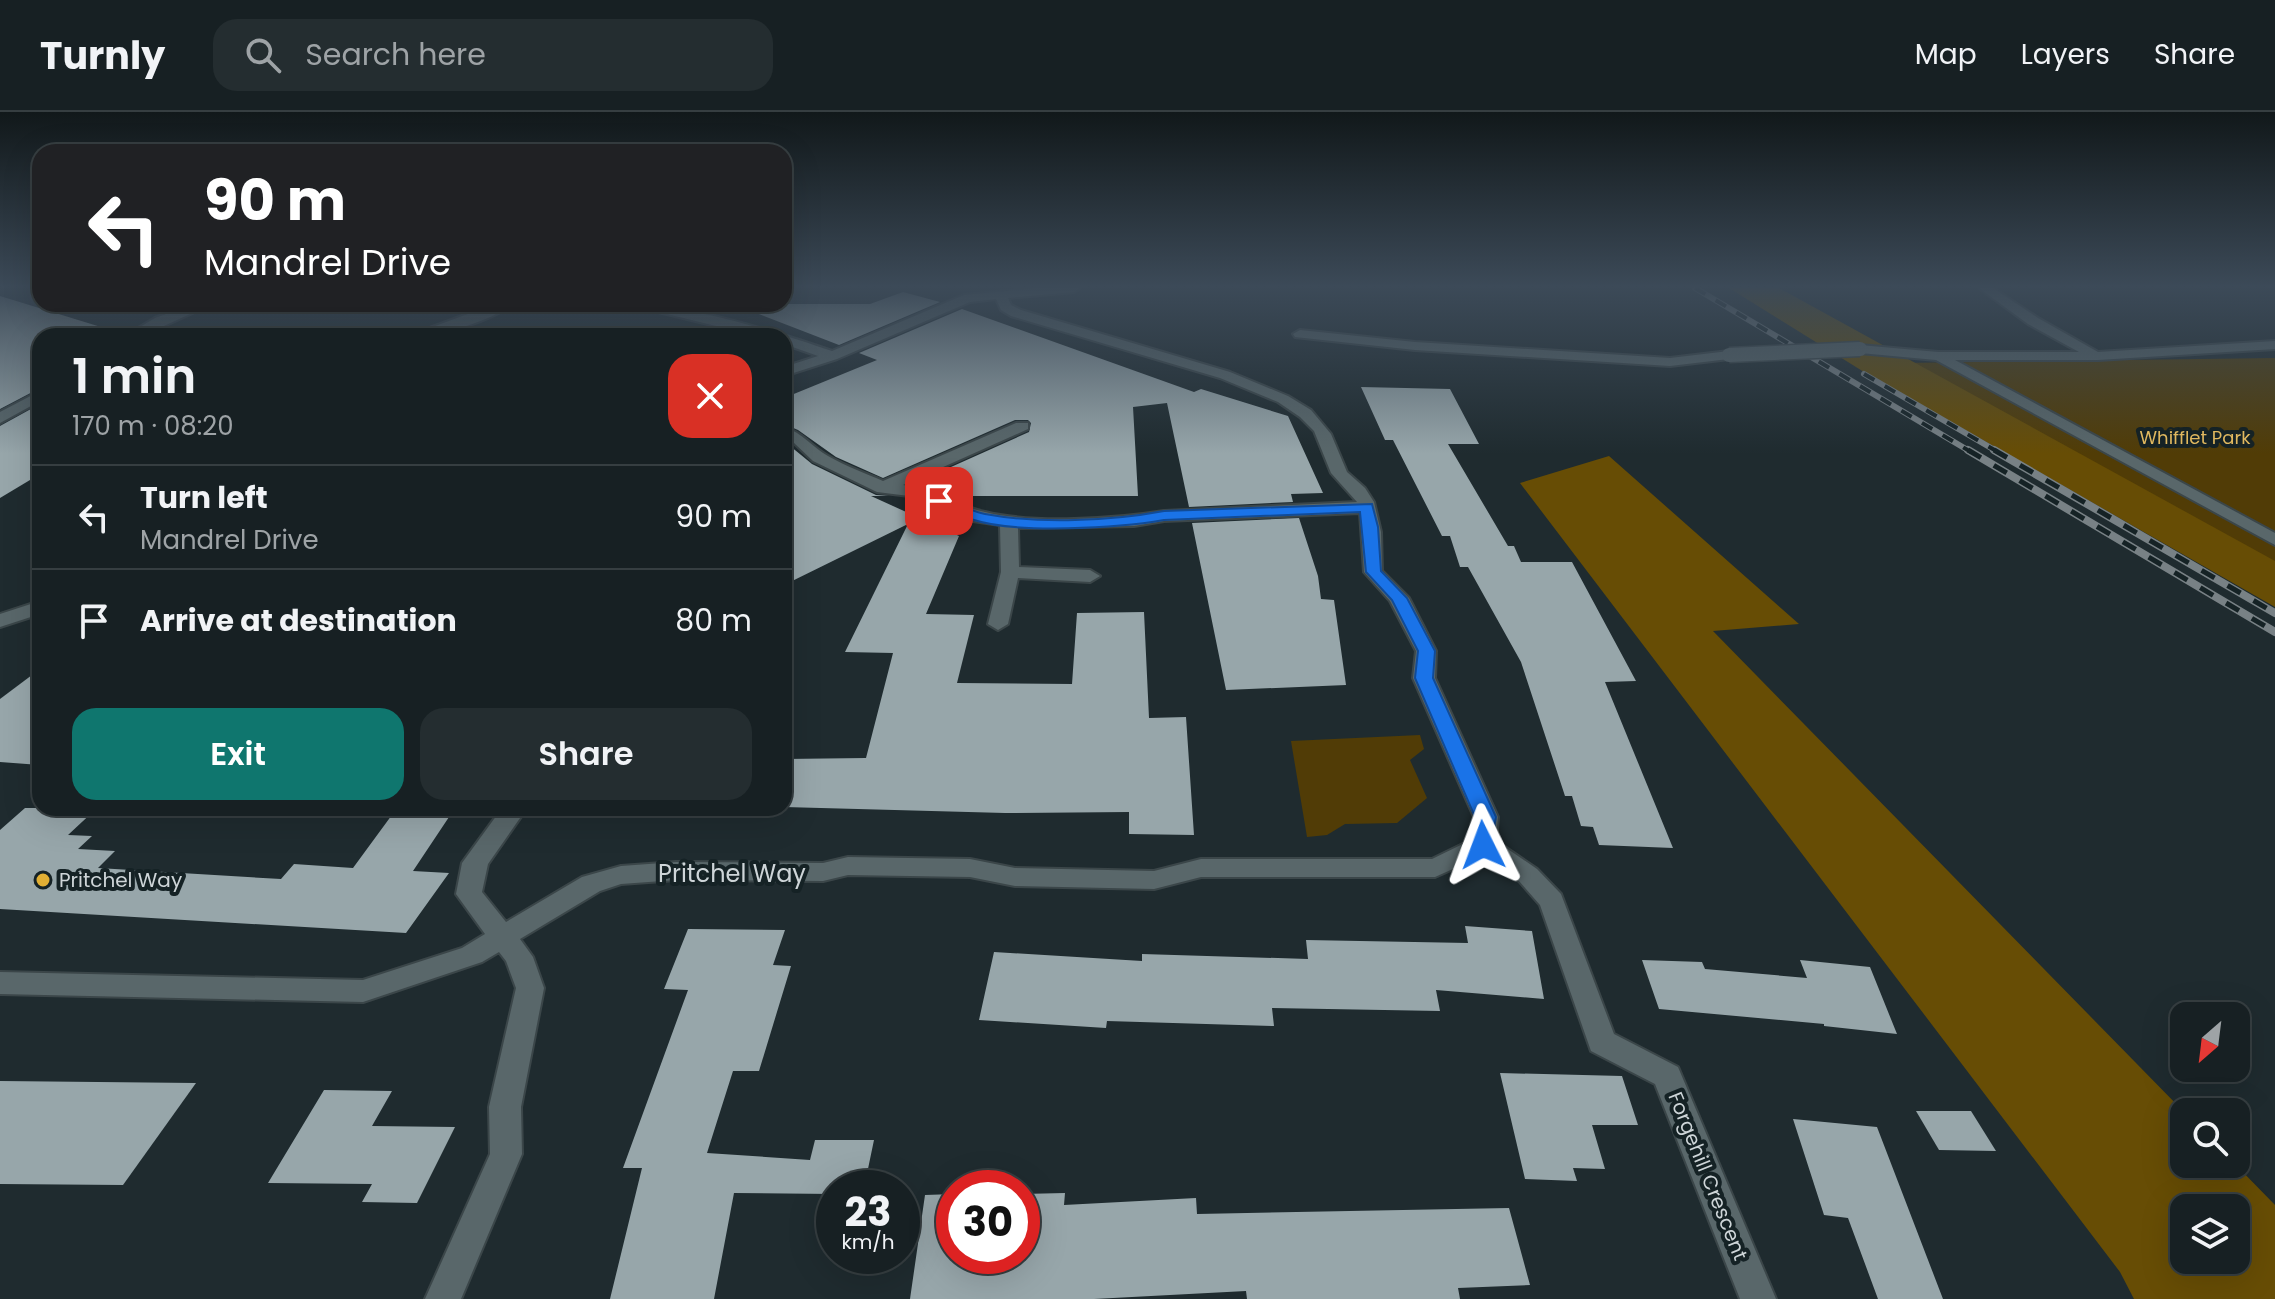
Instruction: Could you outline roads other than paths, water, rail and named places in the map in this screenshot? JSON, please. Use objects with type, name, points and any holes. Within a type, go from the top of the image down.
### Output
[{"type":"street","points":[[796,343],[832,356]]},
{"type":"street","points":[[792,369],[862,343]]},
{"type":"street","points":[[1112,343],[1162,355],[1296,406],[1320,429],[1341,477],[1361,494],[1366,507],[1371,527],[1373,572],[1399,598],[1426,651],[1424,678],[1486,817],[1483,845]]},
{"type":"street","points":[[1392,343],[1670,362],[1729,355],[1860,349],[1938,356],[2098,356],[2275,345]]},
{"type":"street","points":[[2075,343],[2098,356]]},
{"type":"street","points":[[1938,356],[2275,540]]},
{"type":"street","points":[[0,418],[32,400]]},
{"type":"street","points":[[883,488],[1022,426]]},
{"type":"street","points":[[792,436],[819,458],[883,488],[920,492],[979,517],[1009,521],[1134,521],[1164,516],[1366,507]]},
{"type":"street","points":[[998,624],[1010,572],[1009,521]]},
{"type":"street","points":[[1010,572],[1090,576]]},
{"type":"street","points":[[0,621],[32,610]]},
{"type":"street","points":[[443,1299],[506,1154],[505,1107],[530,988],[519,957],[469,894],[475,863],[509,816]]},
{"type":"street","name":"Pritchel Way","points":[[0,983],[363,991],[472,955],[591,884],[621,875],[676,871],[823,872],[848,866],[970,868],[1015,877],[1154,880],[1201,868],[1435,868],[1483,845]]},
{"type":"street","name":"Forgehill Crescent","points":[[1483,845],[1528,875],[1552,901],[1602,1042],[1667,1076],[1758,1299]]},
{"type":"railway","points":[[1788,343],[1971,452]]},
{"type":"railway","points":[[1864,374],[1998,452]]},
{"type":"railway","points":[[1968,450],[2275,632]]},
{"type":"railway","points":[[1994,450],[2275,613]]},
{"type":"place","name":"Pritchel Way","points":[[43,880]]},
{"type":"park label","name":"Whifflet Park","points":[[2195,437]]}]
